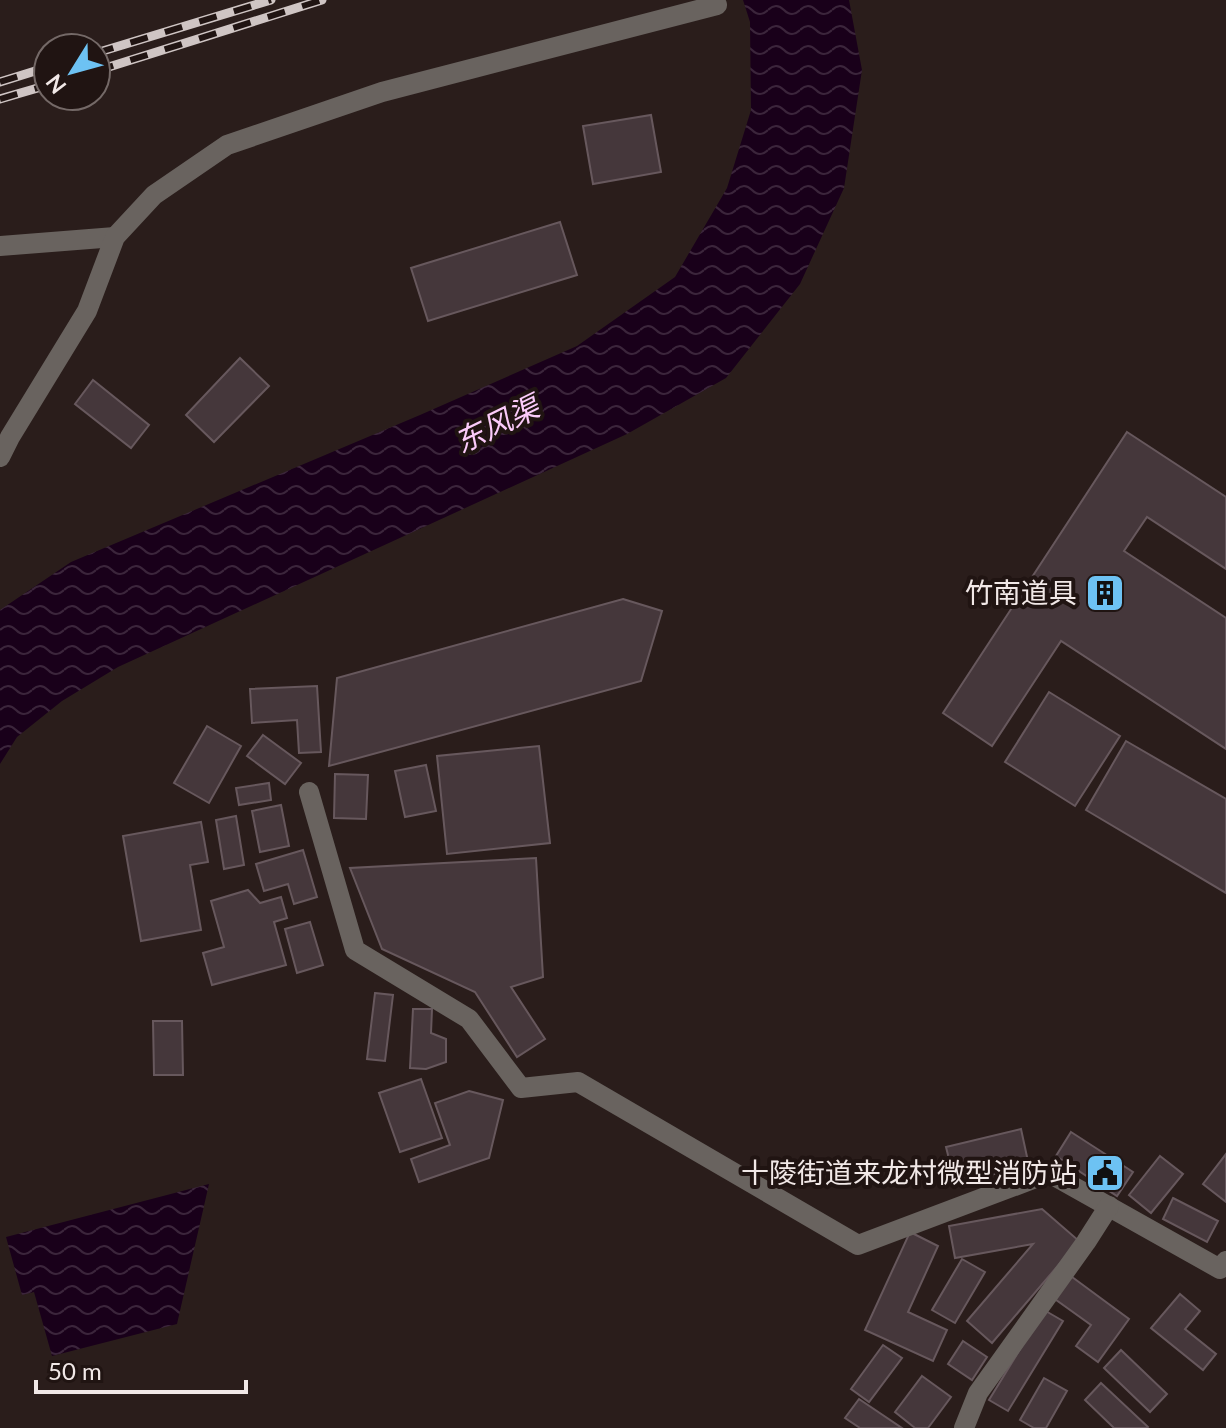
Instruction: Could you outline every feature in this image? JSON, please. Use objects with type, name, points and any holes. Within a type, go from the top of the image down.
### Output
[{"type":"street","points":[[0,457],[87,311],[115,237],[154,195],[227,145],[382,92],[717,5],[715,0]]},
{"type":"street","points":[[0,246],[115,237]]},
{"type":"street","points":[[309,792],[355,950],[469,1019],[521,1088],[578,1082],[858,1245],[1049,1173],[1220,1269],[1226,1261]]},
{"type":"street","points":[[964,1428],[978,1393],[1109,1206]]},
{"type":"water","name":"东风渠","points":[[743,0],[849,0],[862,70],[844,188],[800,284],[726,378],[627,434],[118,667],[62,701],[17,737],[0,764],[0,610],[71,562],[577,346],[675,277],[727,188],[751,110],[750,22]]},
{"type":"water","points":[[209,1184],[177,1324],[52,1356],[34,1292],[22,1295],[6,1237]]},
{"type":"building","points":[[651,115],[661,172],[593,184],[583,126]]},
{"type":"building","points":[[560,222],[577,275],[428,321],[411,268]]},
{"type":"building","points":[[240,358],[269,386],[214,442],[186,415]]},
{"type":"building","points":[[93,380],[149,425],[131,448],[75,404]]},
{"type":"building","name":"竹南道具","points":[[1127,432],[1226,497],[1226,569],[1147,517],[1124,551],[1226,618],[1226,749],[1061,641],[992,746],[943,713]]},
{"type":"building","points":[[623,599],[662,611],[641,681],[329,766],[337,678]]},
{"type":"building","points":[[317,686],[321,752],[299,753],[297,720],[252,723],[250,689]]},
{"type":"building","points":[[1049,692],[1120,736],[1075,806],[1005,762]]},
{"type":"building","points":[[207,726],[241,746],[209,803],[174,783]]},
{"type":"building","points":[[263,735],[301,763],[285,784],[247,756]]},
{"type":"building","points":[[1126,741],[1226,799],[1226,893],[1086,810]]},
{"type":"building","points":[[539,746],[550,843],[447,854],[437,756]]},
{"type":"building","points":[[426,765],[436,811],[405,817],[395,771]]},
{"type":"building","points":[[335,774],[368,775],[366,819],[334,818]]},
{"type":"building","points":[[269,783],[271,800],[239,805],[236,788]]},
{"type":"building","points":[[281,805],[289,846],[260,852],[252,811]]},
{"type":"building","points":[[236,816],[244,865],[224,869],[216,820]]},
{"type":"building","points":[[201,822],[208,862],[190,865],[201,930],[141,941],[123,836]]},
{"type":"building","points":[[303,850],[317,897],[294,904],[288,884],[264,891],[256,864]]},
{"type":"building","points":[[536,858],[543,977],[511,987],[545,1039],[517,1057],[475,992],[382,949],[350,868]]},
{"type":"building","points":[[248,890],[260,903],[281,897],[287,918],[274,922],[286,965],[212,985],[203,953],[224,947],[211,901]]},
{"type":"building","points":[[310,922],[323,965],[297,973],[285,929]]},
{"type":"building","points":[[375,993],[393,995],[385,1061],[367,1059]]},
{"type":"building","points":[[413,1009],[432,1009],[431,1033],[446,1039],[446,1062],[426,1069],[410,1068]]},
{"type":"building","points":[[153,1021],[182,1021],[183,1075],[154,1075]]},
{"type":"building","points":[[421,1079],[442,1138],[400,1152],[379,1093]]},
{"type":"building","points":[[469,1091],[503,1100],[489,1158],[419,1182],[411,1159],[450,1145],[435,1103]]},
{"type":"building","points":[[1021,1129],[1029,1166],[955,1183],[946,1147]]},
{"type":"building","points":[[1071,1132],[1133,1172],[1117,1196],[1056,1156]]},
{"type":"building","points":[[1226,1154],[1226,1202],[1203,1184]]},
{"type":"building","points":[[1160,1156],[1183,1174],[1151,1213],[1129,1195]]},
{"type":"building","points":[[1173,1198],[1218,1221],[1207,1242],[1163,1219]]},
{"type":"building","points":[[1042,1209],[1079,1241],[992,1343],[967,1321],[1033,1244],[955,1258],[949,1226]]},
{"type":"building","points":[[910,1232],[938,1246],[908,1312],[947,1330],[933,1361],[865,1330]]},
{"type":"building","points":[[962,1259],[985,1272],[955,1323],[932,1310]]},
{"type":"building","points":[[1068,1274],[1129,1319],[1098,1362],[1076,1346],[1091,1325],[1052,1297]]},
{"type":"building","points":[[1180,1294],[1200,1311],[1185,1329],[1216,1354],[1203,1370],[1151,1328]]},
{"type":"building","points":[[1044,1310],[1063,1321],[1008,1411],[989,1400]]},
{"type":"building","points":[[963,1341],[987,1357],[972,1380],[948,1364]]},
{"type":"building","points":[[883,1345],[902,1358],[869,1402],[851,1389]]},
{"type":"building","points":[[1121,1350],[1167,1394],[1150,1412],[1104,1368]]},
{"type":"building","points":[[922,1376],[951,1397],[928,1428],[915,1428],[895,1412]]},
{"type":"building","points":[[1044,1378],[1067,1391],[1046,1428],[1034,1428],[1020,1420]]},
{"type":"building","points":[[1101,1383],[1148,1427],[1114,1428],[1085,1400]]},
{"type":"building","points":[[859,1399],[902,1428],[860,1428],[845,1418]]},
{"type":"railway","points":[[112,48],[271,0]]},
{"type":"railway","points":[[112,66],[322,0]]},
{"type":"railway","points":[[0,82],[32,72]]},
{"type":"railway","points":[[0,99],[32,90]]},
{"type":"place","name":"竹南道具","points":[[1105,593]]},
{"type":"place","name":"十陵街道来龙村微型消防站","points":[[1105,1173]]}]
